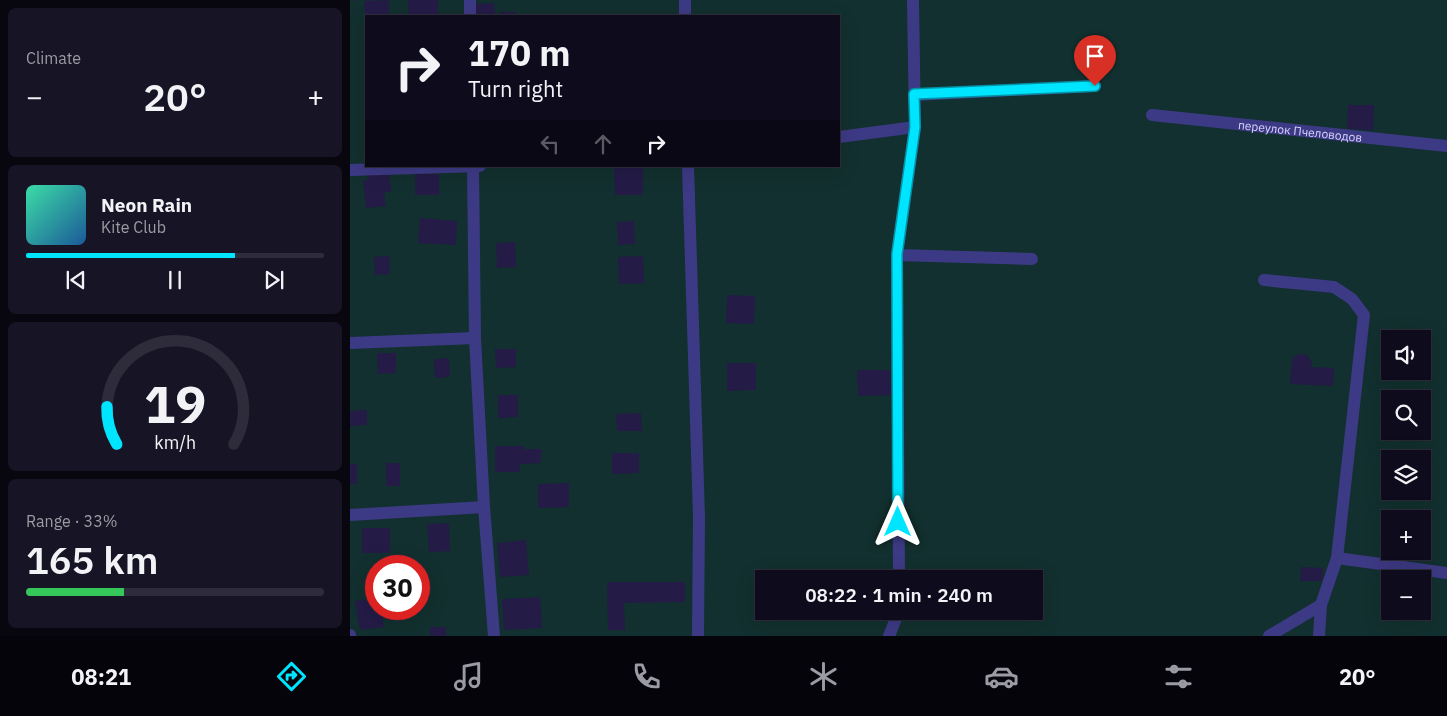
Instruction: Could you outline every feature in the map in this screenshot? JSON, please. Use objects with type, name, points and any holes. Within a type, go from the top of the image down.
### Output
[{"type":"street","points":[[470,0],[470,15]]},
{"type":"street","points":[[685,0],[685,15]]},
{"type":"street","points":[[899,570],[897,254],[915,127],[913,0]]},
{"type":"street","points":[[914,94],[1095,86]]},
{"type":"street","name":"переулок Пчеловодов","points":[[1152,115],[1447,146]]},
{"type":"street","points":[[840,137],[915,127]]},
{"type":"street","points":[[350,170],[442,167]]},
{"type":"street","points":[[473,167],[475,338],[484,507],[494,636]]},
{"type":"street","points":[[688,167],[699,517],[698,636]]},
{"type":"street","points":[[897,254],[1032,259]]},
{"type":"street","points":[[1264,280],[1334,288],[1352,299],[1364,315],[1337,558],[1321,605],[1318,636]]},
{"type":"street","points":[[350,343],[475,338]]},
{"type":"street","points":[[350,515],[484,507]]},
{"type":"street","points":[[1337,558],[1447,573]]},
{"type":"street","points":[[1269,636],[1321,605]]},
{"type":"street","points":[[889,636],[895,620]]},
{"type":"green space","points":[[350,0],[1447,0],[1447,636],[350,636]]},
{"type":"building","points":[[389,0],[389,15],[365,16],[364,1]]},
{"type":"building","points":[[408,0],[438,0],[438,15],[409,15]]},
{"type":"building","points":[[494,3],[495,15],[474,15],[473,4]]},
{"type":"building","points":[[500,12],[515,12],[515,15],[500,15]]},
{"type":"building","points":[[1348,105],[1374,105],[1373,130],[1347,129]]},
{"type":"building","points":[[614,167],[643,167],[643,195],[615,195]]},
{"type":"building","points":[[389,173],[391,192],[384,192],[386,206],[366,208],[363,181],[368,180],[367,175]]},
{"type":"building","points":[[415,174],[439,174],[439,195],[415,195]]},
{"type":"building","points":[[420,218],[457,221],[456,245],[418,243]]},
{"type":"building","points":[[634,221],[635,244],[618,245],[617,222]]},
{"type":"building","points":[[515,242],[516,267],[497,268],[496,243]]},
{"type":"building","points":[[389,256],[390,274],[375,275],[374,257]]},
{"type":"building","points":[[643,256],[644,283],[619,284],[618,257]]},
{"type":"building","points":[[727,295],[755,296],[754,324],[726,323]]},
{"type":"building","points":[[495,349],[516,349],[516,367],[496,368]]},
{"type":"building","points":[[377,353],[396,353],[396,373],[378,374]]},
{"type":"building","points":[[1298,354],[1307,355],[1312,362],[1311,367],[1334,368],[1333,386],[1290,384],[1292,359]]},
{"type":"building","points":[[449,358],[450,377],[435,378],[434,359]]},
{"type":"building","points":[[727,363],[756,363],[756,390],[727,391]]},
{"type":"building","points":[[857,370],[890,370],[891,395],[858,396]]},
{"type":"building","points":[[498,395],[518,395],[518,417],[498,418]]},
{"type":"building","points":[[367,410],[367,425],[350,426],[350,411]]},
{"type":"building","points":[[641,413],[642,431],[617,431],[616,414]]},
{"type":"building","points":[[495,446],[524,446],[524,449],[541,449],[541,463],[519,464],[520,472],[495,472]]},
{"type":"building","points":[[612,453],[639,453],[639,473],[612,474]]},
{"type":"building","points":[[386,463],[400,463],[400,486],[386,486]]},
{"type":"building","points":[[350,464],[357,464],[357,484],[350,484]]},
{"type":"building","points":[[569,483],[569,507],[538,508],[538,484]]},
{"type":"building","points":[[449,523],[450,551],[429,552],[427,524]]},
{"type":"building","points":[[362,528],[390,528],[390,553],[362,553]]},
{"type":"building","points":[[526,540],[529,575],[500,577],[497,543]]},
{"type":"building","points":[[1301,567],[1323,568],[1322,581],[1300,581]]},
{"type":"building","points":[[607,582],[685,582],[685,602],[624,603],[625,630],[608,630]]},
{"type":"building","points":[[540,597],[542,628],[504,630],[502,599]]},
{"type":"building","points":[[365,600],[365,620],[383,620],[384,627],[360,630],[355,601]]},
{"type":"building","points":[[430,627],[446,627],[446,636],[430,636]]},
{"type":"route","points":[[898,522],[897,254],[915,127],[914,94],[1095,86]]}]
